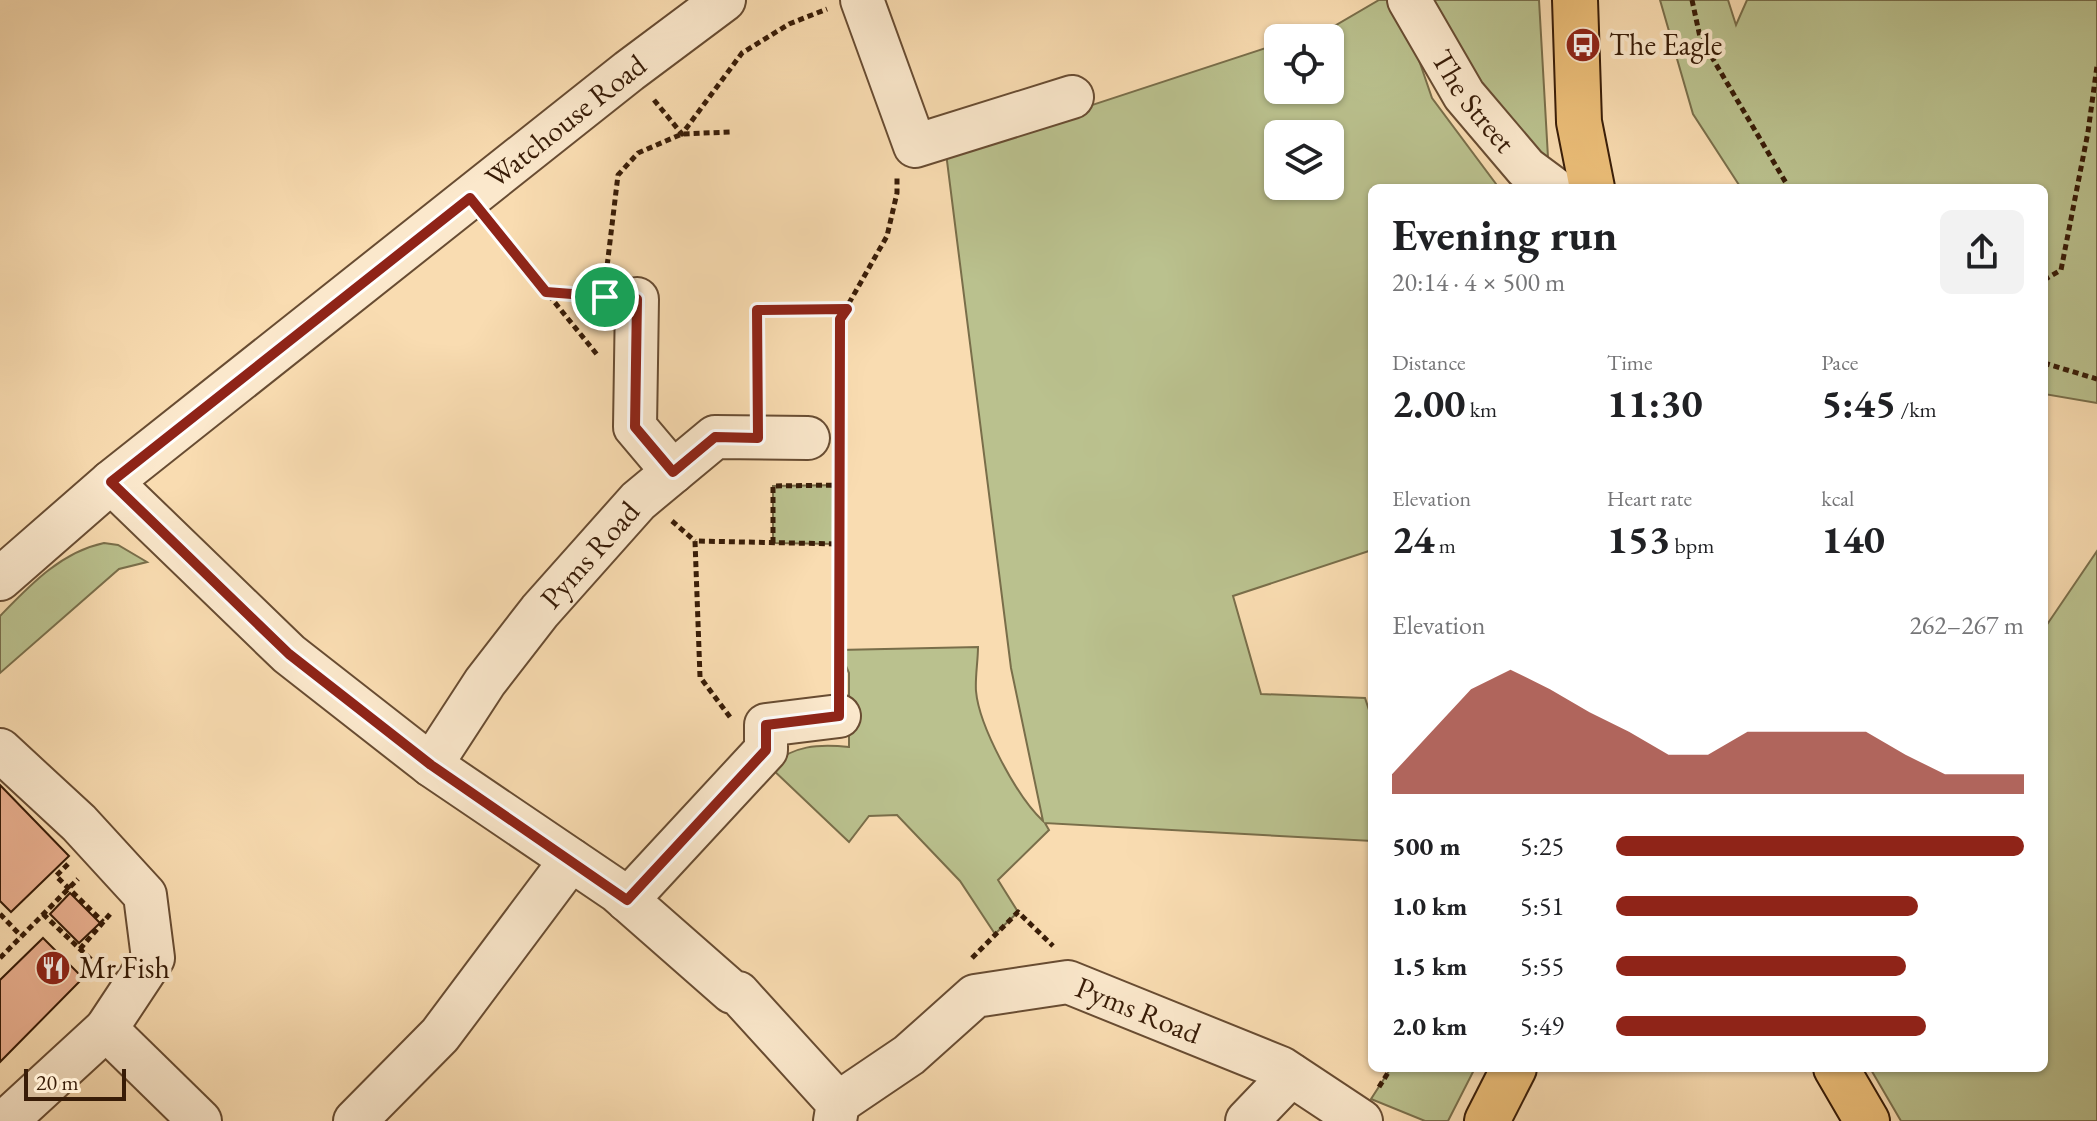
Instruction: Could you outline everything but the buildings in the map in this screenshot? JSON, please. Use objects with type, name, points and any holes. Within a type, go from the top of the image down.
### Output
[{"type":"main road","points":[[1575,0],[1579,122],[1591,184]]},
{"type":"main road","points":[[1487,1121],[1512,1072]]},
{"type":"main road","points":[[1838,1072],[1867,1121]]},
{"type":"street","name":"Watchouse Road","points":[[0,579],[111,482],[629,71],[724,0]]},
{"type":"street","name":"The Street","points":[[1409,0],[1464,95],[1526,168],[1548,184]]},
{"type":"street","points":[[849,3],[915,146],[1072,97]]},
{"type":"street","points":[[637,299],[635,427],[673,472]]},
{"type":"street","name":"Pyms Road","points":[[431,765],[485,682],[540,611],[638,501],[715,437],[825,439]]},
{"type":"street","name":"Pyms Road","points":[[111,482],[289,654],[431,765],[627,900],[732,992],[738,993],[837,1112],[909,1055],[975,996],[1068,982],[1281,1068],[1361,1121]]},
{"type":"street","points":[[627,900],[766,750],[750,724],[839,716]]},
{"type":"street","points":[[0,750],[79,823],[90,855],[145,895],[153,958],[106,1029],[6,1121]]},
{"type":"street","points":[[355,1121],[440,1035],[571,860]]},
{"type":"street","points":[[106,1029],[200,1121]]},
{"type":"street","points":[[1247,1121],[1291,1075]]},
{"type":"path","points":[[1692,0],[1700,37],[1787,184]]},
{"type":"path","points":[[682,134],[742,53],[789,24],[849,3]]},
{"type":"path","points":[[2048,278],[2061,270],[2088,132],[2097,66]]},
{"type":"path","points":[[629,71],[682,134]]},
{"type":"path","points":[[546,292],[605,297],[608,244],[618,175],[638,153],[682,134],[730,132]]},
{"type":"path","points":[[839,716],[841,485],[825,439],[840,319],[887,236],[897,193],[896,163]]},
{"type":"path","points":[[470,198],[634,401]]},
{"type":"path","points":[[758,438],[757,310],[847,309]]},
{"type":"path","points":[[2048,364],[2097,379]]},
{"type":"path","points":[[773,543],[773,486],[841,485]]},
{"type":"path","points":[[750,724],[700,677],[695,541],[840,544]]},
{"type":"path","points":[[0,958],[69,888],[90,855]]},
{"type":"path","points":[[90,855],[56,876],[103,922]]},
{"type":"path","points":[[80,949],[117,905]]},
{"type":"path","points":[[967,963],[1018,912]]},
{"type":"path","points":[[0,914],[21,936]]},
{"type":"path","points":[[43,914],[104,972]]},
{"type":"green space","points":[[1379,0],[1395,0],[1432,98],[1496,184],[1368,184],[1368,551],[1233,596],[1261,694],[1365,698],[1368,707],[1368,841],[1045,823],[1049,830],[998,880],[1018,912],[995,934],[960,881],[897,815],[869,816],[849,842],[770,767],[797,750],[849,747],[849,673],[839,650],[978,647],[976,691],[984,723],[1011,779],[1043,821],[1011,668],[946,153],[1264,49],[1264,104],[1344,104],[1344,24],[1338,24]]},
{"type":"green space","points":[[1422,0],[1539,0],[1549,175],[1538,170]]},
{"type":"green space","points":[[1660,0],[1728,0],[1736,25],[1747,0],[2097,0],[2097,403],[2048,395],[2048,184],[1738,184],[1693,114]]},
{"type":"green space","points":[[841,485],[840,544],[773,543],[773,486]]},
{"type":"green space","points":[[104,543],[118,545],[147,562],[119,569],[0,673],[0,616],[60,562],[88,547]]},
{"type":"green space","points":[[2097,551],[2097,1121],[1901,1121],[1872,1072],[2048,1072],[2048,623]]},
{"type":"green space","points":[[1388,1072],[1473,1072],[1448,1121],[1425,1121],[1371,1099]]},
{"type":"place","name":"The Eagle","points":[[1583,45]]},
{"type":"place","name":"Mr Fish","points":[[53,968]]},
{"type":"route","points":[[470,198],[546,292],[605,297],[637,299],[635,427],[673,472],[715,437],[758,438],[757,310],[847,309],[840,319],[839,716],[766,725],[766,750],[627,900],[431,765],[289,654],[111,482],[470,198]]}]
